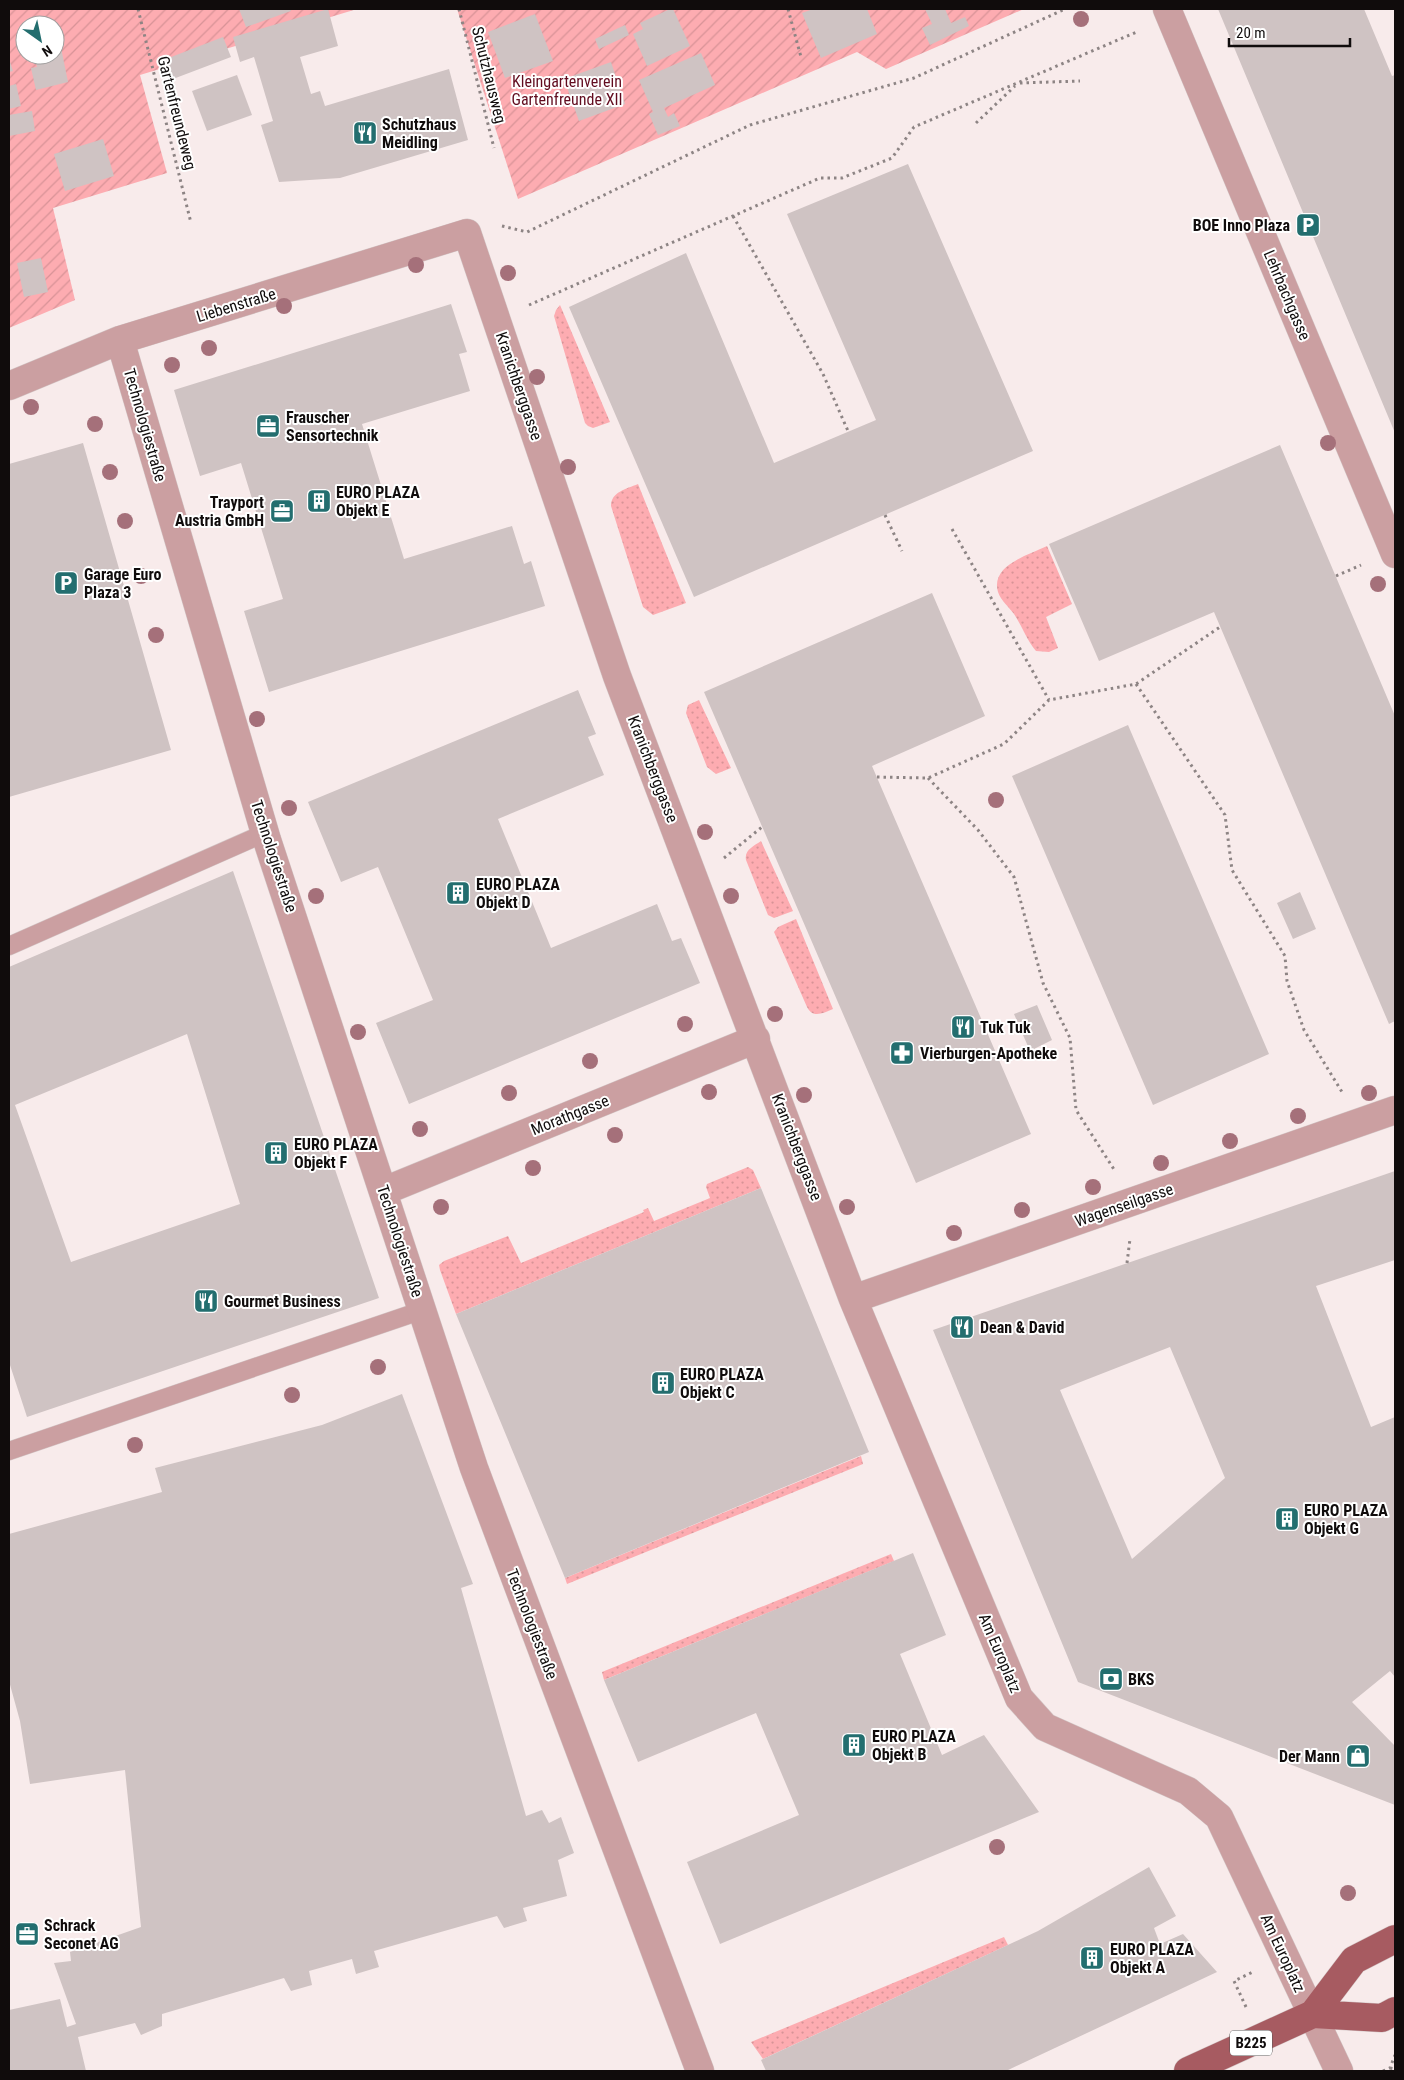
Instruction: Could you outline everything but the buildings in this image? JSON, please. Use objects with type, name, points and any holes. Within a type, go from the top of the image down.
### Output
[{"type":"main road","name":"B225","points":[[1313,2014],[1354,1960],[1395,1940]]},
{"type":"main road","name":"B225","points":[[1188,2071],[1313,2014],[1382,2018],[1395,2011]]},
{"type":"street","name":"Lehrbachgasse","points":[[1169,13],[1395,554]]},
{"type":"street","name":"Kranichberggasse","points":[[467,233],[617,676],[853,1299]]},
{"type":"street","name":"Liebenstraße","points":[[9,386],[120,340],[467,233]]},
{"type":"street","name":"Technologiestraße","points":[[120,340],[266,833],[474,1468],[700,2071]]},
{"type":"street","name":"Morathgasse","points":[[384,1191],[756,1039]]},
{"type":"street","name":"Wagenseilgasse","points":[[853,1299],[1395,1110]]},
{"type":"street","name":"Am Europlatz","points":[[853,1299],[1019,1698],[1046,1727],[1188,1792],[1219,1817],[1340,2071]]},
{"type":"lane","points":[[9,946],[266,833]]},
{"type":"lane","points":[[9,1451],[423,1310]]},
{"type":"path","name":"Gartenfreundeweg","points":[[138,9],[191,222]]},
{"type":"path","name":"Schutzhausweg","points":[[460,9],[494,148]]},
{"type":"path","points":[[788,9],[801,57]]},
{"type":"path","points":[[467,233],[487,222],[527,232],[750,125],[914,78],[1065,9]]},
{"type":"path","points":[[496,320],[820,178],[842,178],[892,158],[914,128],[1018,83],[1169,13]]},
{"type":"path","points":[[976,123],[1018,83],[1080,81]]},
{"type":"path","points":[[733,216],[823,374],[848,431]]},
{"type":"path","points":[[886,514],[902,551]]},
{"type":"path","points":[[952,530],[1049,700]]},
{"type":"path","points":[[877,777],[928,778],[1004,744],[1049,700],[1136,684],[1220,627]]},
{"type":"path","points":[[1136,684],[1225,815],[1232,870],[1285,956],[1287,981],[1304,1030],[1360,1122]]},
{"type":"path","points":[[928,778],[978,830],[1014,877],[1043,983],[1070,1038],[1076,1110],[1134,1202],[1128,1263]]},
{"type":"path","points":[[696,881],[762,827]]},
{"type":"path","points":[[1390,2068],[1395,2055]]},
{"type":"path","points":[[1383,2071],[1390,2068],[1395,2069]]},
{"type":"green space","points":[[9,9],[357,9],[140,75],[167,173],[53,208],[75,300],[9,328]]},
{"type":"green space","name":"Kleingartenverein Gartenfreunde XII","points":[[457,9],[1024,9],[886,69],[857,52],[518,199]]},
{"type":"green space","points":[[560,305],[610,422],[593,428],[585,423],[554,316]]},
{"type":"green space","points":[[638,484],[686,603],[653,615],[643,607],[611,506],[616,494]]},
{"type":"green space","points":[[1047,546],[1072,604],[1046,617],[1058,648],[1049,652],[1036,651],[1014,614],[999,595],[997,583],[1005,568],[1013,562]]},
{"type":"green space","points":[[699,700],[731,768],[716,774],[707,767],[686,713],[688,705]]},
{"type":"green space","points":[[761,841],[793,911],[774,918],[768,915],[746,860],[748,851]]},
{"type":"green space","points":[[796,919],[833,1009],[822,1013],[815,1014],[809,1011],[774,932],[778,927]]},
{"type":"green space","points":[[748,1167],[753,1170],[761,1188],[456,1314],[440,1270],[439,1265],[444,1261],[508,1236],[521,1263],[644,1212],[643,1210],[648,1208],[654,1221],[710,1198],[706,1187],[707,1184]]},
{"type":"green space","points":[[861,1456],[863,1464],[567,1584],[565,1578]]},
{"type":"green space","points":[[891,1554],[894,1561],[604,1680],[602,1672]]},
{"type":"green space","points":[[1004,1937],[1008,1945],[763,2059],[751,2042]]},
{"type":"place","name":"Schutzhaus Meidling","points":[[365,133]]},
{"type":"place","name":"BOE Inno Plaza","points":[[1308,225]]},
{"type":"place","name":"Frauscher Sensortechnik","points":[[268,426]]},
{"type":"place","name":"EURO PLAZA Objekt E","points":[[319,501]]},
{"type":"place","name":"Trayport Austria GmbH","points":[[282,511]]},
{"type":"place","name":"Garage Euro Plaza 3","points":[[66,583]]},
{"type":"place","name":"EURO PLAZA Objekt D","points":[[458,893]]},
{"type":"place","name":"Tuk Tuk","points":[[963,1027]]},
{"type":"place","name":"Vierburgen-Apotheke","points":[[902,1053]]},
{"type":"place","name":"EURO PLAZA Objekt F","points":[[276,1153]]},
{"type":"place","name":"Gourmet Business","points":[[206,1301]]},
{"type":"place","name":"Dean & David","points":[[962,1327]]},
{"type":"place","name":"EURO PLAZA Objekt C","points":[[663,1383]]},
{"type":"place","name":"EURO PLAZA Objekt G","points":[[1287,1519]]},
{"type":"place","name":"BKS","points":[[1111,1679]]},
{"type":"place","name":"EURO PLAZA Objekt B","points":[[854,1745]]},
{"type":"place","name":"Der Mann","points":[[1358,1756]]},
{"type":"place","name":"Schrack Seconet AG","points":[[27,1934]]},
{"type":"place","name":"EURO PLAZA Objekt A","points":[[1092,1958]]}]
